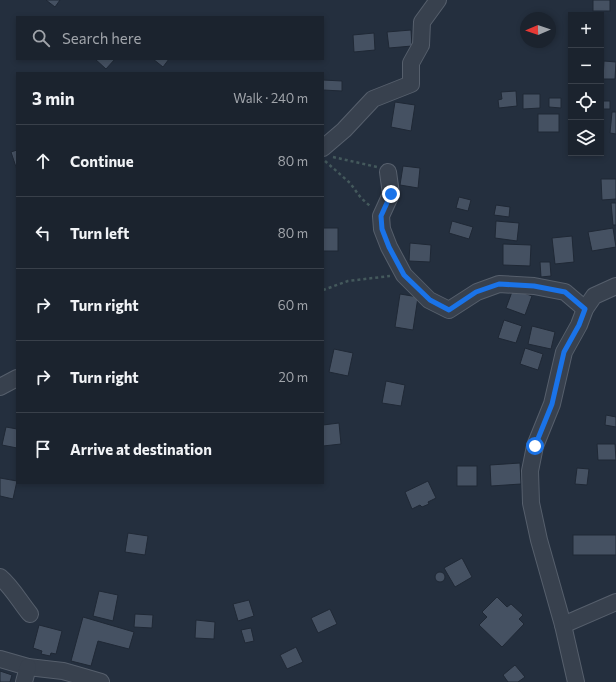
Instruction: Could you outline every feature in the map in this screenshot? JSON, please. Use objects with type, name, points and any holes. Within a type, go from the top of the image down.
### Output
[{"type":"street","points":[[326,152],[373,99],[411,84],[412,63],[421,45],[422,22],[438,0]]},
{"type":"street","points":[[388,172],[391,194],[381,216],[382,229],[389,247],[404,275],[430,300],[449,310],[476,292],[499,284],[534,286],[565,292],[585,309]]},
{"type":"street","points":[[576,682],[563,625],[532,510],[530,471],[535,446],[552,404],[564,352],[579,325],[585,309],[594,296],[616,286]]},
{"type":"street","points":[[0,387],[16,379]]},
{"type":"street","points":[[0,577],[7,583],[30,614]]},
{"type":"street","points":[[563,625],[616,602]]},
{"type":"street","points":[[0,659],[26,674],[63,671],[101,682]]},
{"type":"path","points":[[326,152],[388,172]]},
{"type":"path","points":[[324,160],[338,172],[361,198],[381,216]]},
{"type":"path","points":[[324,290],[348,281],[404,275]]},
{"type":"building","points":[[46,0],[60,0],[55,7]]},
{"type":"building","points":[[593,0],[610,0],[610,11],[593,11]]},
{"type":"building","points":[[411,30],[412,46],[389,48],[387,32]]},
{"type":"building","points":[[374,33],[375,50],[354,52],[353,35]]},
{"type":"building","points":[[96,60],[114,60],[106,69]]},
{"type":"building","points":[[154,60],[168,60],[163,67]]},
{"type":"building","points":[[604,61],[616,62],[615,79],[604,79]]},
{"type":"building","points":[[324,80],[342,81],[342,91],[324,90]]},
{"type":"building","points":[[516,91],[517,106],[499,108],[498,100],[502,99],[501,92]]},
{"type":"building","points":[[523,94],[540,94],[540,108],[523,109]]},
{"type":"building","points":[[549,98],[561,98],[561,108],[549,107]]},
{"type":"building","points":[[604,101],[610,101],[610,109],[604,109]]},
{"type":"building","points":[[395,102],[415,105],[411,131],[391,127]]},
{"type":"building","points":[[612,112],[616,112],[616,134],[610,133]]},
{"type":"building","points":[[538,114],[559,114],[559,132],[538,132]]},
{"type":"building","points":[[16,150],[16,167],[11,152]]},
{"type":"building","points":[[403,166],[420,168],[418,188],[400,185]]},
{"type":"building","points":[[601,179],[616,179],[616,199],[602,200]]},
{"type":"building","points":[[459,197],[471,200],[468,211],[456,208]]},
{"type":"building","points":[[611,203],[616,203],[616,225],[613,225]]},
{"type":"building","points":[[496,205],[510,207],[509,217],[494,215]]},
{"type":"building","points":[[452,221],[473,227],[469,239],[449,233]]},
{"type":"building","points":[[496,221],[519,223],[517,241],[495,238]]},
{"type":"building","points":[[324,228],[338,228],[338,251],[324,251]]},
{"type":"building","points":[[613,228],[616,247],[592,251],[588,232]]},
{"type":"building","points":[[572,236],[574,262],[555,264],[552,238]]},
{"type":"building","points":[[410,243],[431,245],[430,262],[409,261]]},
{"type":"building","points":[[503,244],[531,245],[530,266],[503,265]]},
{"type":"building","points":[[540,262],[550,262],[551,276],[541,277]]},
{"type":"building","points":[[513,289],[532,296],[525,315],[506,308]]},
{"type":"building","points":[[400,294],[418,297],[413,330],[395,327]]},
{"type":"building","points":[[504,320],[522,326],[516,343],[498,338]]},
{"type":"building","points":[[532,326],[555,332],[551,349],[528,344]]},
{"type":"building","points":[[525,348],[543,354],[538,370],[520,364]]},
{"type":"building","points":[[334,349],[353,353],[348,376],[329,372]]},
{"type":"building","points":[[386,381],[405,385],[401,406],[382,403]]},
{"type":"building","points":[[606,415],[616,417],[616,427],[605,425]]},
{"type":"building","points":[[339,423],[341,444],[324,446],[324,425]]},
{"type":"building","points":[[6,427],[16,429],[16,448],[2,445]]},
{"type":"building","points":[[597,444],[615,444],[616,460],[598,460]]},
{"type":"building","points":[[520,463],[521,484],[491,486],[490,465]]},
{"type":"building","points":[[457,466],[477,466],[477,486],[457,486]]},
{"type":"building","points":[[577,468],[589,469],[587,485],[575,484]]},
{"type":"building","points":[[0,478],[16,481],[13,499],[0,496]]},
{"type":"building","points":[[428,481],[436,498],[428,502],[429,504],[422,507],[420,505],[412,509],[405,492]]},
{"type":"building","points":[[128,533],[148,536],[145,555],[125,552]]},
{"type":"building","points":[[573,535],[616,535],[616,555],[573,555]]},
{"type":"building","points":[[462,558],[472,577],[455,587],[444,568]]},
{"type":"building","points":[[438,572],[442,572],[444,573],[444,581],[438,582],[435,579],[435,575]]},
{"type":"building","points":[[99,591],[118,595],[113,621],[93,616]]},
{"type":"building","points":[[497,597],[507,607],[511,604],[523,615],[519,619],[524,624],[502,647],[479,625],[487,617],[482,612]]},
{"type":"building","points":[[249,600],[254,616],[238,621],[233,604]]},
{"type":"building","points":[[330,609],[337,624],[318,633],[311,618]]},
{"type":"building","points":[[135,614],[153,615],[152,628],[134,627]]},
{"type":"building","points":[[83,617],[134,632],[129,649],[98,641],[91,666],[71,661]]},
{"type":"building","points":[[196,620],[215,622],[214,639],[195,638]]},
{"type":"building","points":[[39,625],[62,631],[56,654],[51,653],[50,656],[41,654],[42,651],[33,648]]},
{"type":"building","points":[[251,628],[254,641],[245,643],[241,630]]},
{"type":"building","points":[[296,647],[303,662],[287,669],[280,655]]},
{"type":"building","points":[[515,665],[525,677],[518,682],[508,682],[503,675]]},
{"type":"building","points":[[0,671],[12,675],[10,682],[0,682]]},
{"type":"route","points":[[391,194],[381,216],[382,229],[389,247],[404,275],[430,300],[449,310],[476,292],[499,284],[534,286],[565,292],[585,309],[579,325],[564,352],[552,404],[535,446]]}]
